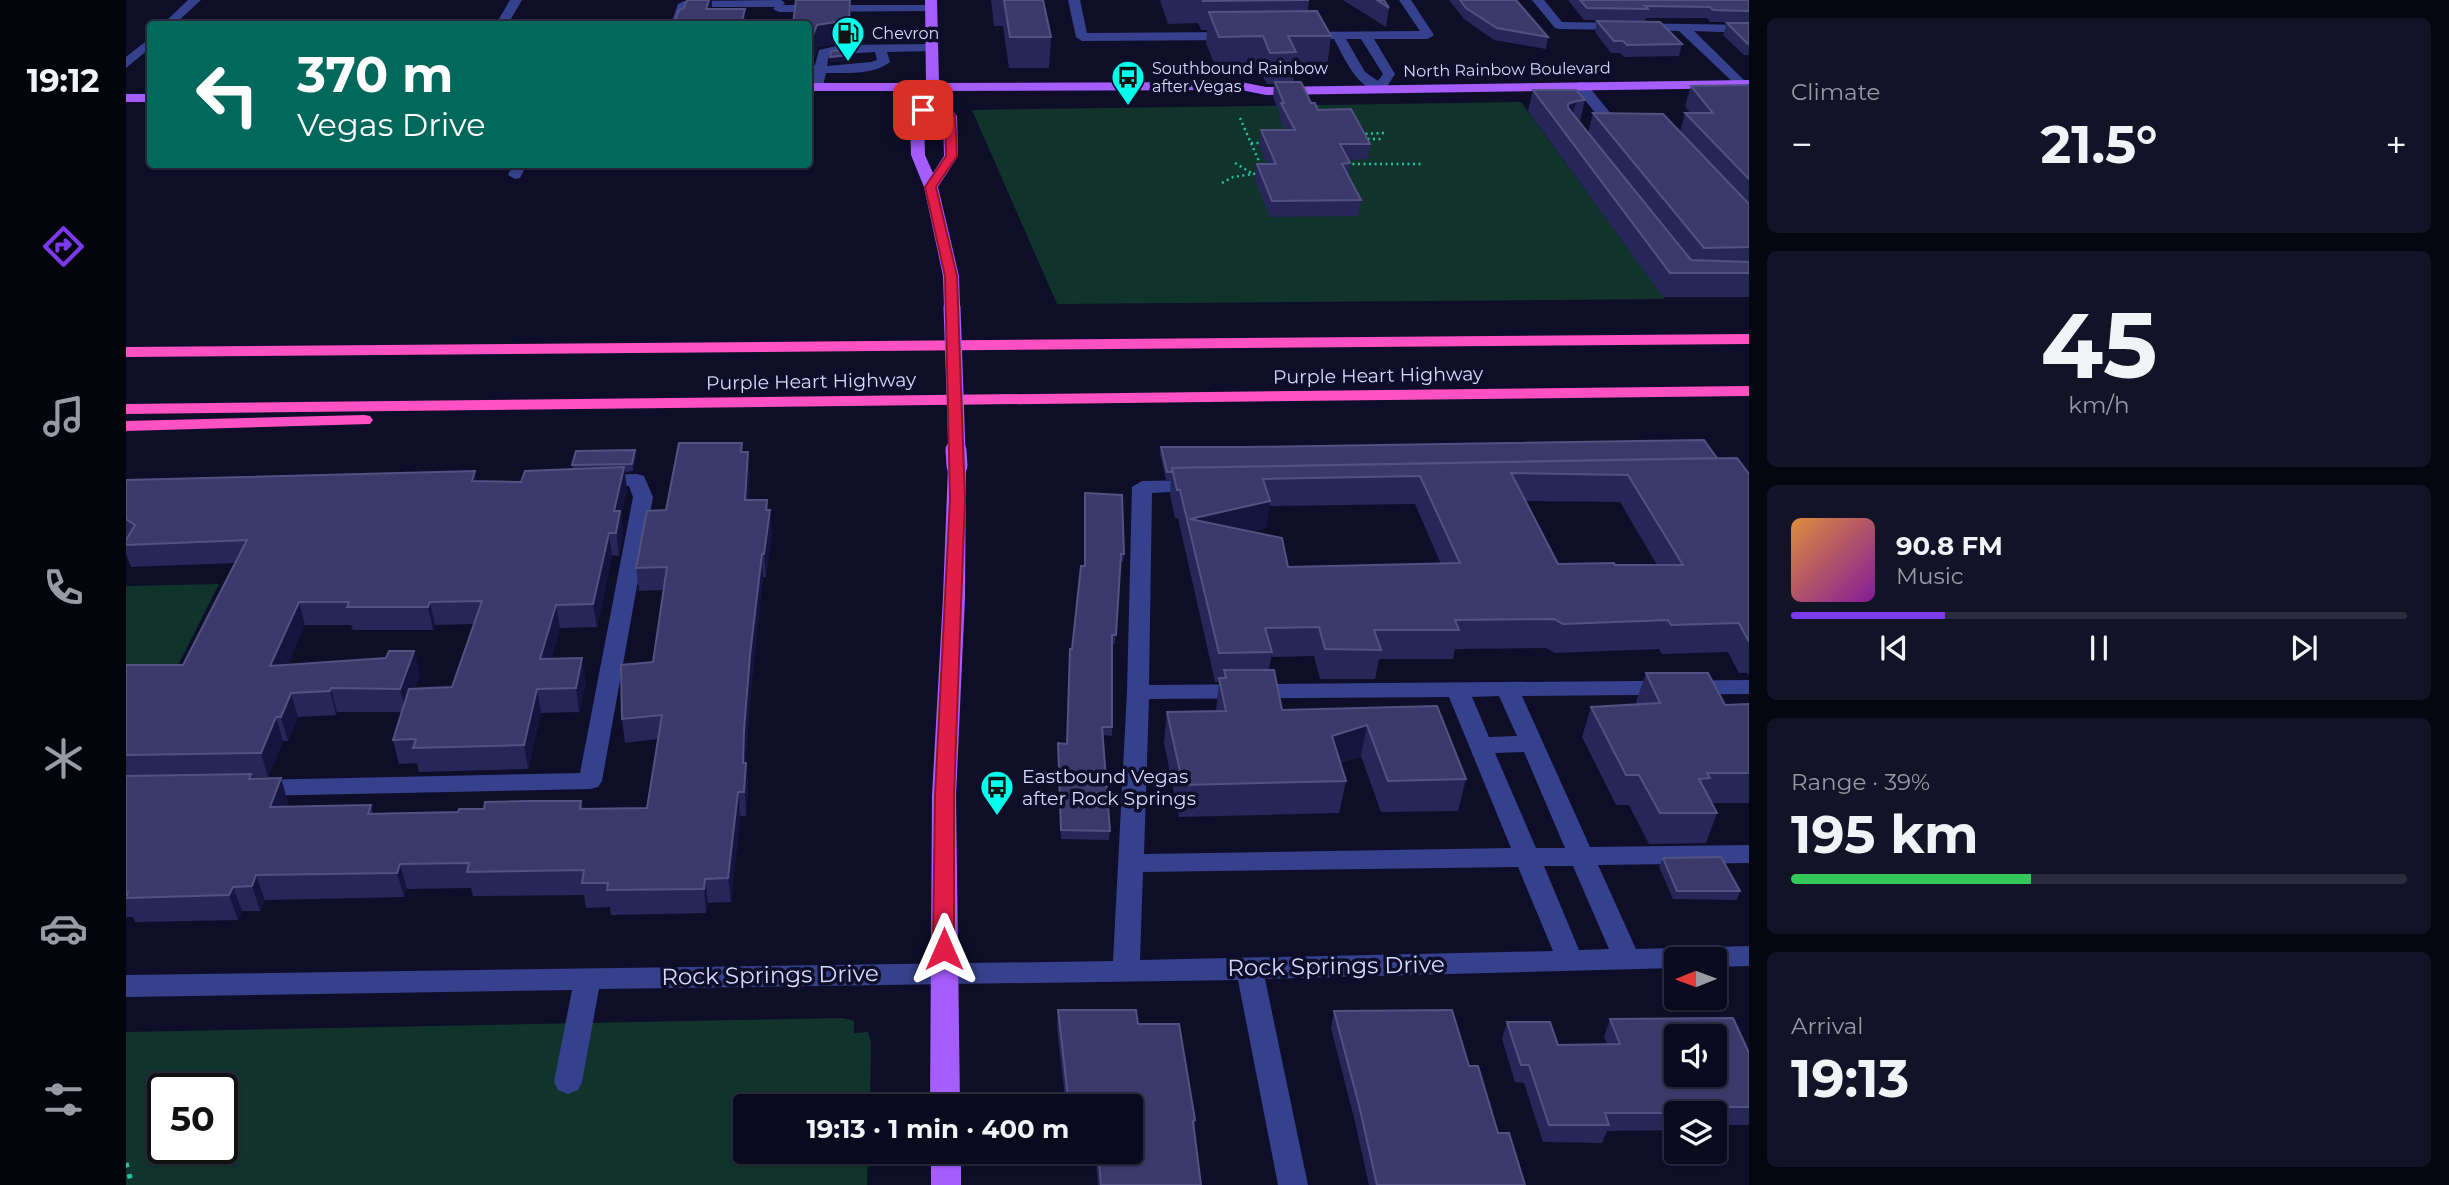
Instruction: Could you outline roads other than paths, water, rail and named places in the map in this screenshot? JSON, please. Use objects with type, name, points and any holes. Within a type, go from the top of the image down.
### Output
[{"type":"highway","name":"Purple Heart Highway","points":[[126,352],[1749,339]]},
{"type":"highway","name":"Purple Heart Highway","points":[[126,409],[1749,391]]},
{"type":"highway","points":[[126,426],[303,424],[698,404]]},
{"type":"main road","points":[[930,187],[951,156],[950,116],[933,94],[931,4]]},
{"type":"main road","name":"North Rainbow Boulevard","points":[[813,87],[933,94],[1246,98],[1265,91],[1746,84]]},
{"type":"main road","points":[[933,94],[917,116],[918,155],[930,187],[951,276],[957,466],[954,597],[944,796],[945,1094]]},
{"type":"main road","name":"North Rainbow Boulevard","points":[[812,100],[933,94]]},
{"type":"main road","points":[[126,98],[147,98]]},
{"type":"main road","points":[[946,1164],[946,1185]]},
{"type":"street","points":[[172,21],[195,0]]},
{"type":"street","points":[[504,21],[516,0]]},
{"type":"street","points":[[1074,0],[1082,37],[1241,36]]},
{"type":"street","points":[[1296,36],[1428,35],[1405,0]]},
{"type":"street","points":[[1538,0],[1559,25],[1749,29]]},
{"type":"street","points":[[678,21],[684,4],[931,4]]},
{"type":"street","points":[[1683,28],[1746,84]]},
{"type":"street","points":[[1338,36],[1360,74],[1379,88],[1389,74],[1365,35]]},
{"type":"street","points":[[126,64],[147,45]]},
{"type":"street","points":[[813,87],[814,69],[823,53],[841,49],[932,48]]},
{"type":"street","points":[[814,69],[848,71],[868,68],[884,62],[880,49]]},
{"type":"street","points":[[1581,86],[1621,128],[1593,128]]},
{"type":"street","points":[[233,788],[590,781],[643,497],[637,480],[581,481]]},
{"type":"street","points":[[1126,970],[1138,692],[1142,486],[1212,485]]},
{"type":"street","points":[[1138,692],[1749,687]]},
{"type":"street","points":[[1508,690],[1628,959]]},
{"type":"street","points":[[1458,691],[1570,960]]},
{"type":"street","points":[[1481,745],[1532,744]]},
{"type":"street","points":[[1132,863],[1749,854]]},
{"type":"street","name":"Rock Springs Drive","points":[[126,986],[1249,969],[1749,956]]},
{"type":"street","points":[[1249,969],[1293,1185]]},
{"type":"street","points":[[568,1082],[588,978]]},
{"type":"place","name":"Chevron","points":[[848,63]]},
{"type":"place","name":"Southbound Rainbow after Vegas","points":[[1128,107]]},
{"type":"place","name":"Eastbound Vegas after Rock Springs","points":[[997,817]]}]
